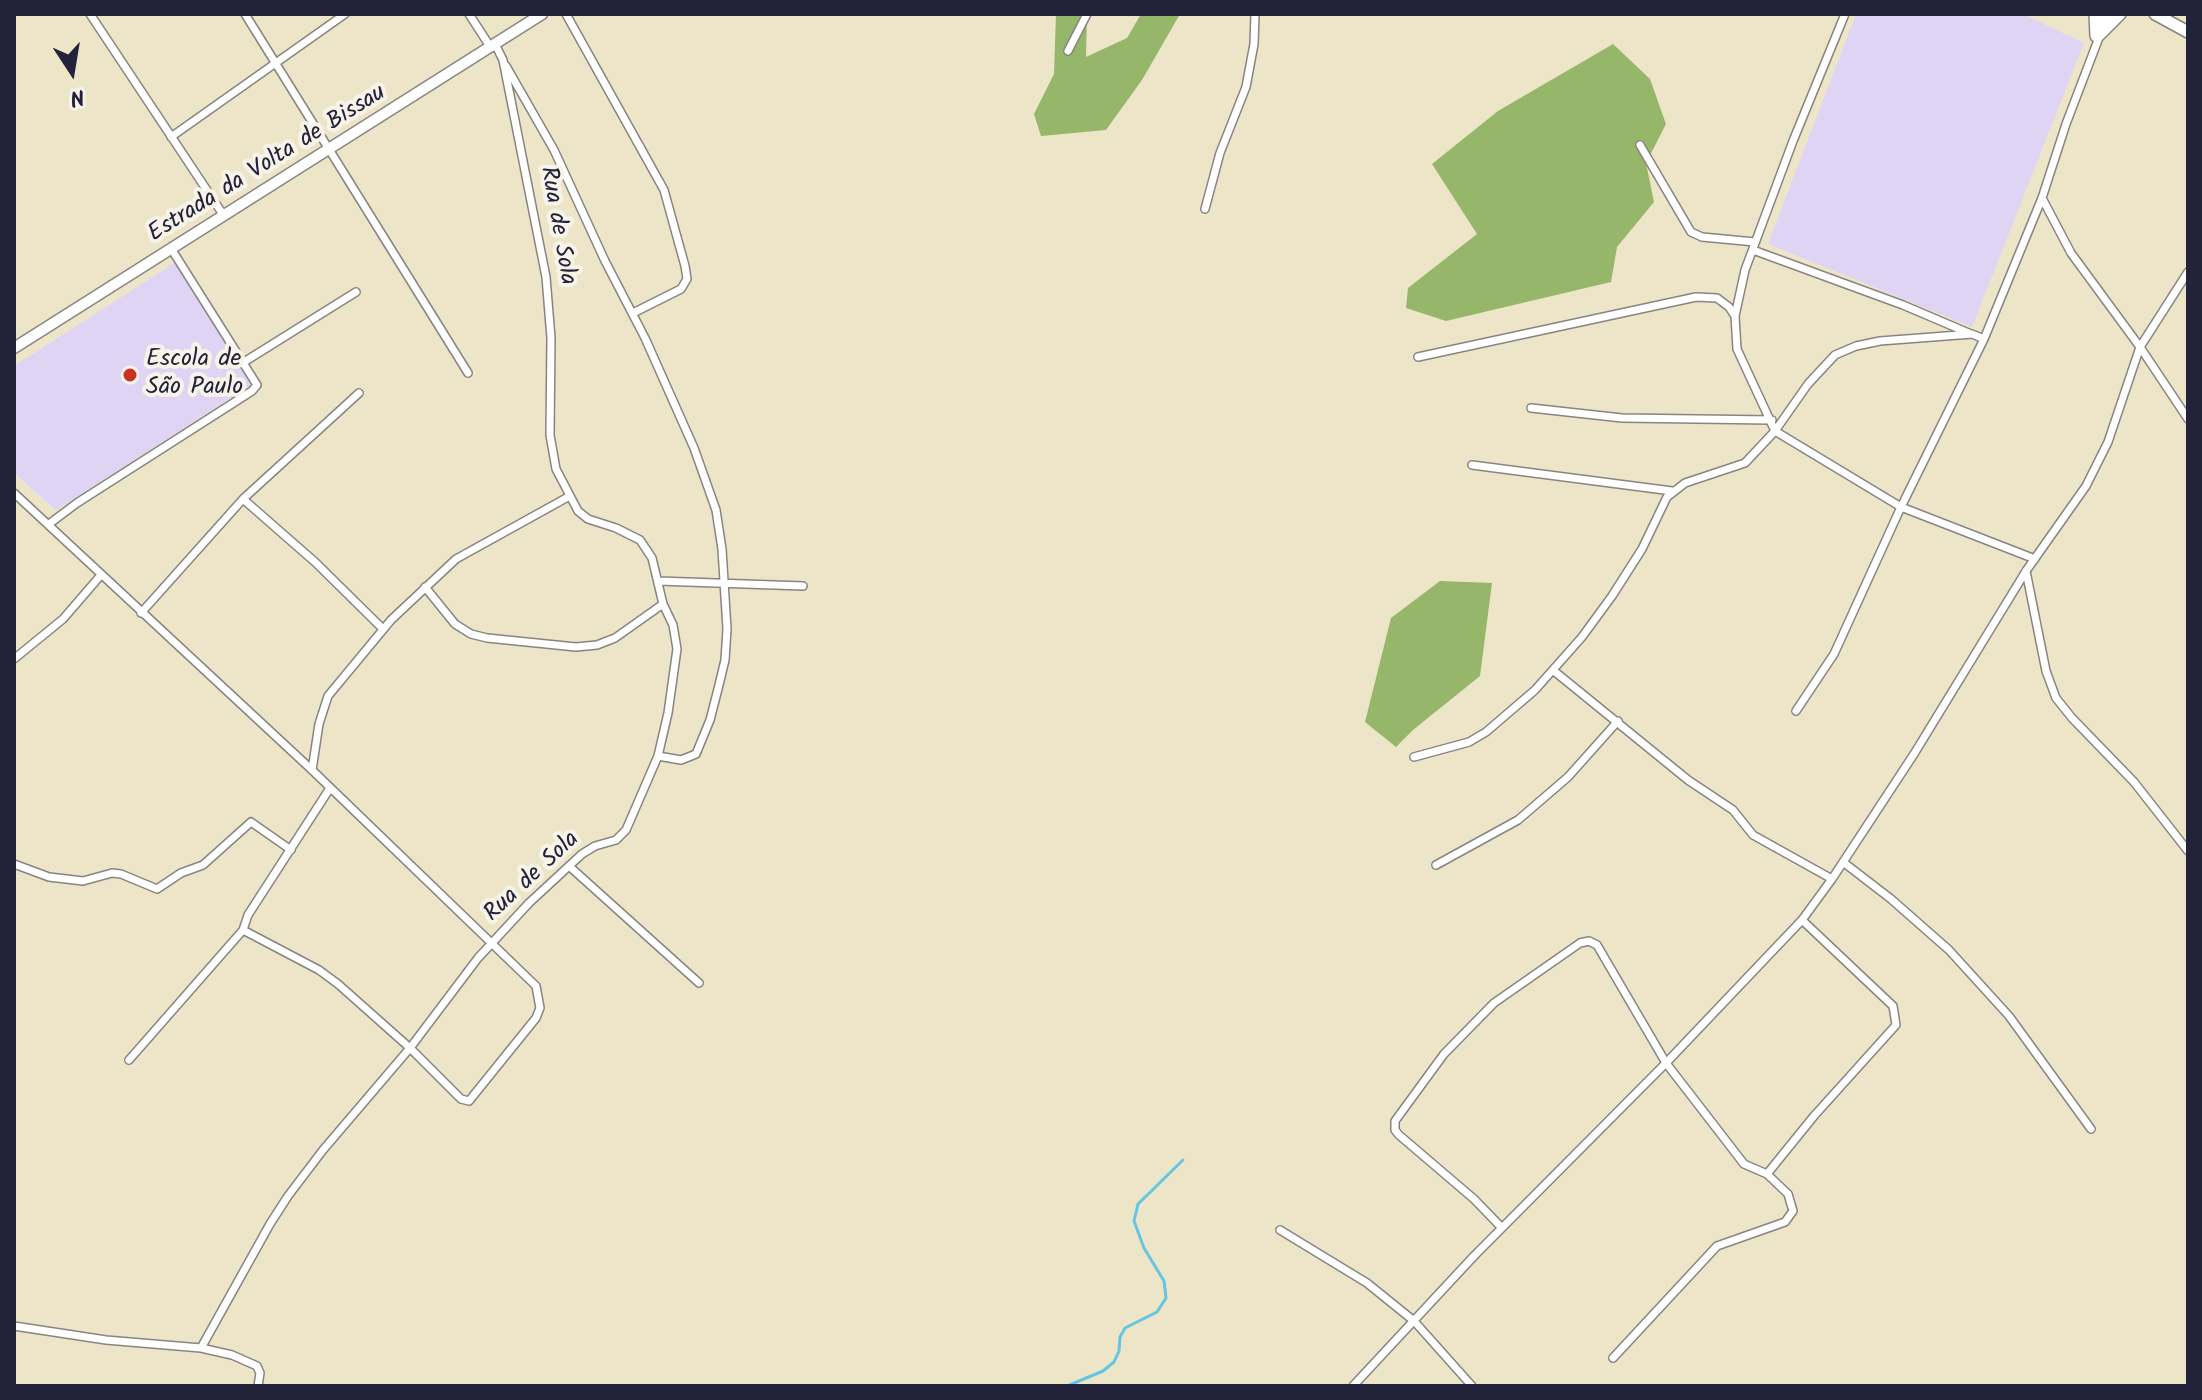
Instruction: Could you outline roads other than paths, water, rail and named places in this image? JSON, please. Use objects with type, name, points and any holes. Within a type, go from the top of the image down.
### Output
[{"type":"main road","name":"Estrada da Volta de Bissau","points":[[14,348],[542,14]]},
{"type":"main road","points":[[2095,14],[2097,39]]},
{"type":"main road","points":[[2097,39],[2120,14]]},
{"type":"main road","points":[[2155,14],[2188,32]]},
{"type":"street","points":[[90,14],[224,216]]},
{"type":"street","points":[[245,14],[468,373]]},
{"type":"street","points":[[171,137],[345,14]]},
{"type":"street","name":"Rua de Sola","points":[[201,1348],[254,1250],[288,1196],[492,943],[569,866],[591,848],[616,840],[626,830],[658,756],[670,699],[677,649],[673,625],[663,604],[652,558],[640,540],[588,519],[578,511],[556,469],[550,435],[551,338],[545,265],[503,60],[469,14]]},
{"type":"street","points":[[566,14],[664,190],[685,266],[687,279],[681,289],[633,313]]},
{"type":"street","points":[[1068,51],[1087,14]]},
{"type":"street","points":[[1205,209],[1220,153],[1246,87],[1254,44],[1255,14]]},
{"type":"street","points":[[1845,14],[1740,288],[1735,316],[1737,349],[1775,431],[1901,507],[2035,559]]},
{"type":"street","points":[[2097,39],[2102,14]]},
{"type":"street","points":[[1796,711],[1834,654],[1901,507],[1984,339],[2042,198],[2108,14]]},
{"type":"street","points":[[503,60],[548,138],[605,261],[633,313],[707,481],[716,510],[725,584],[725,660],[705,736],[696,754],[681,760],[658,756]]},
{"type":"street","points":[[1640,145],[1691,232],[1702,237],[1754,246],[1984,339]]},
{"type":"street","points":[[2042,198],[2071,253],[2188,419]]},
{"type":"street","points":[[49,524],[257,385],[172,250]]},
{"type":"street","points":[[1353,1386],[1802,920],[1943,708],[2026,571],[2086,486],[2108,442],[2140,347],[2188,272]]},
{"type":"street","points":[[244,362],[356,292]]},
{"type":"street","points":[[1418,357],[1696,297],[1717,298],[1735,316]]},
{"type":"street","points":[[1414,757],[1469,742],[1486,732],[1554,671],[1620,584],[1642,549],[1662,503],[1672,491],[1693,479],[1742,465],[1775,431],[1822,368],[1844,350],[1880,341],[1972,334]]},
{"type":"street","points":[[141,613],[243,499],[359,393]]},
{"type":"street","points":[[1531,408],[1622,418],[1772,420]]},
{"type":"street","points":[[1472,465],[1672,491]]},
{"type":"street","points":[[14,493],[312,770],[536,986],[540,1008],[536,1018],[469,1101],[461,1099],[410,1048],[319,970],[243,930]]},
{"type":"street","points":[[312,770],[319,724],[328,696],[383,629],[456,559],[568,497]]},
{"type":"street","points":[[243,499],[315,562],[383,629]]},
{"type":"street","points":[[2026,571],[2046,671],[2056,698],[2134,782],[2188,851]]},
{"type":"street","points":[[14,659],[63,619],[101,575]]},
{"type":"street","points":[[658,581],[803,586]]},
{"type":"street","points":[[425,587],[455,624],[471,634],[576,647],[597,645],[615,638],[663,604]]},
{"type":"street","points":[[1554,671],[1688,780],[1733,810],[1753,835],[1832,879]]},
{"type":"street","points":[[1436,865],[1518,820],[1568,777],[1618,721]]},
{"type":"street","points":[[129,1060],[243,930],[248,915],[330,788]]},
{"type":"street","points":[[14,864],[49,877],[83,881],[112,873],[121,874],[157,889],[181,873],[203,865],[251,822],[291,850]]},
{"type":"street","points":[[1843,862],[1949,950],[2009,1016],[2091,1129]]},
{"type":"street","points":[[569,866],[699,983]]},
{"type":"street","points":[[1767,1174],[1814,1116],[1896,1025],[1893,1006],[1802,920]]},
{"type":"street","points":[[1502,1228],[1474,1199],[1399,1135],[1394,1126],[1396,1118],[1467,1028],[1523,980],[1580,943],[1589,941],[1597,945],[1666,1063],[1744,1164],[1767,1174],[1788,1194],[1793,1211],[1785,1222],[1717,1246],[1613,1358]]},
{"type":"street","points":[[1280,1230],[1348,1270],[1414,1321],[1472,1386]]},
{"type":"street","points":[[14,1326],[106,1340],[201,1348],[244,1359],[257,1366],[260,1373],[258,1386]]},
{"type":"waterway","points":[[1067,1386],[1103,1371],[1114,1362],[1125,1328],[1157,1312],[1166,1298],[1164,1281],[1144,1248],[1134,1221],[1138,1204],[1183,1160]]},
{"type":"place","name":"Escola de São Paulo","points":[[130,375]]}]
